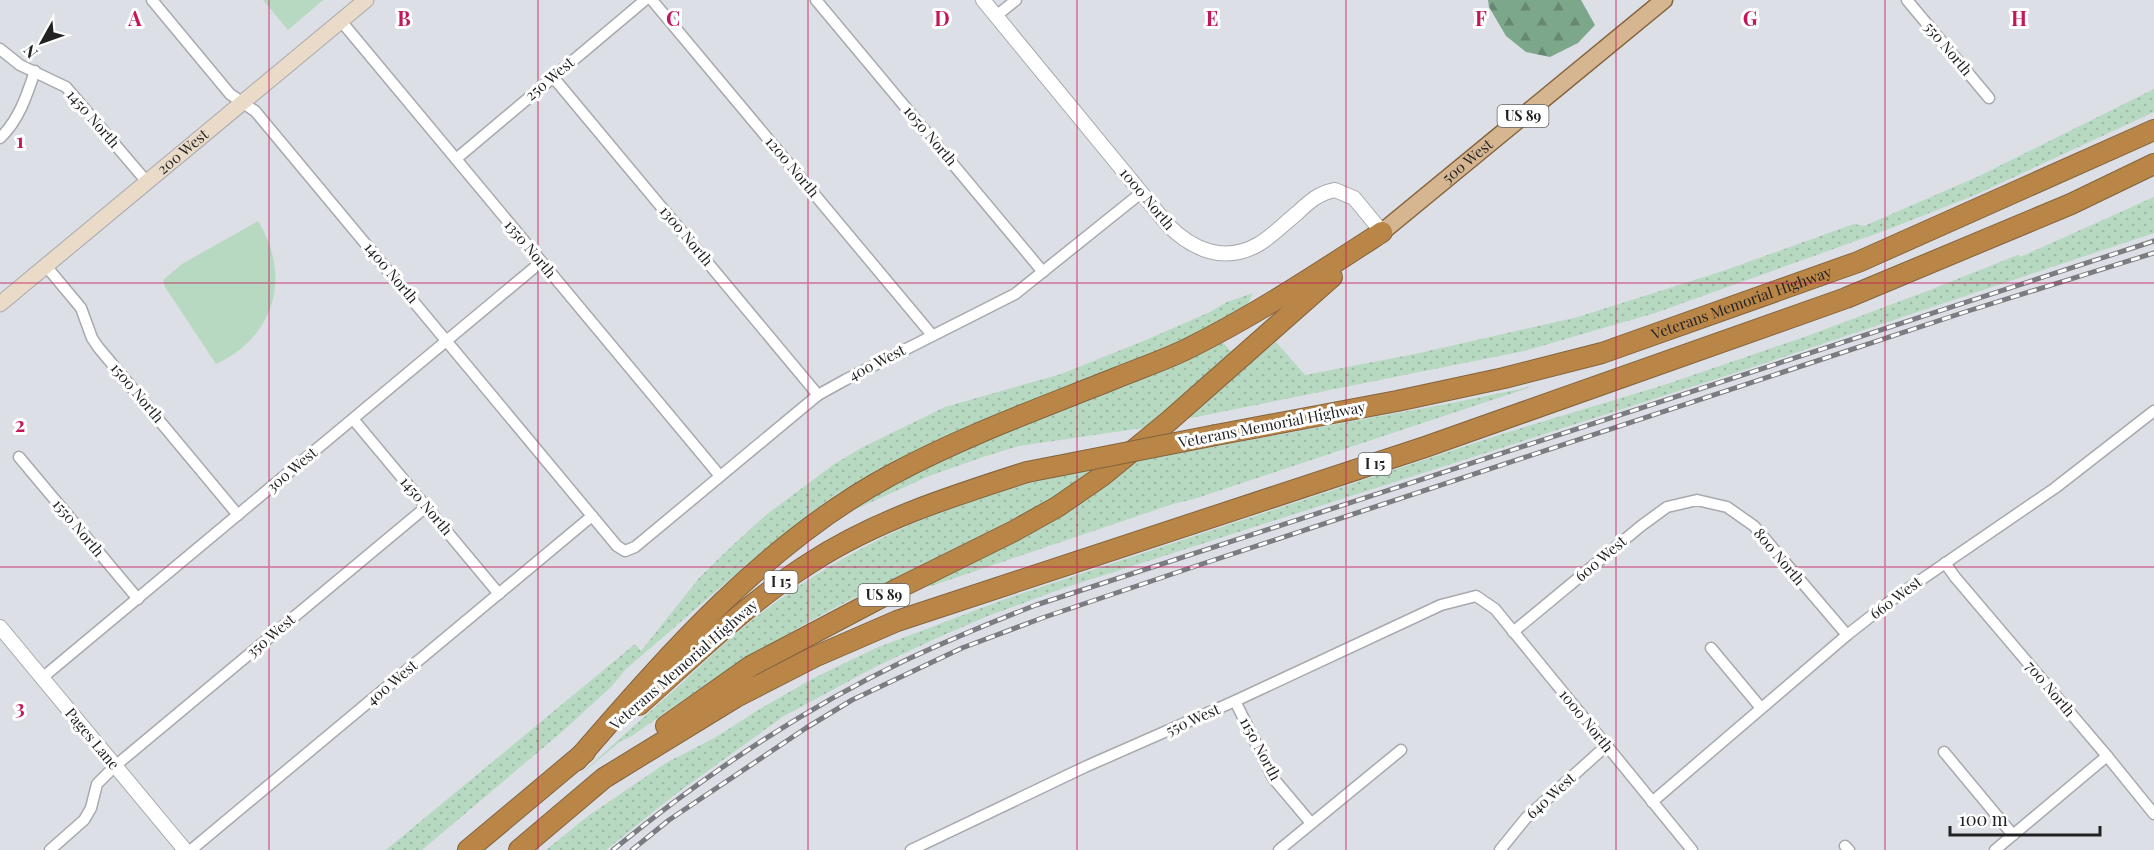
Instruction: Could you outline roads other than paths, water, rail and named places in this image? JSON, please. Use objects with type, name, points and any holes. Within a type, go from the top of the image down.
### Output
[{"type":"highway","name":"Veterans Memorial Highway","points":[[468,850],[577,760],[762,596],[811,562],[882,524],[943,499],[1027,472],[1408,399],[1602,353],[1858,262],[2154,130]]},
{"type":"highway","name":"Veterans Memorial Highway","points":[[519,850],[604,778],[736,697],[814,657],[897,621],[1425,447],[1846,298],[2071,204],[2154,164]]},
{"type":"highway","name":"US 89","points":[[577,760],[672,651],[755,573],[805,531],[843,505],[891,475],[976,435],[1188,349],[1283,297],[1382,232]]},
{"type":"highway","name":"US 89","points":[[604,778],[666,726],[751,666],[899,588],[1014,531],[1056,507],[1102,476],[1199,396],[1382,232]]},
{"type":"main road","name":"200 West","points":[[0,304],[366,0]]},
{"type":"main road","name":"500 West","points":[[1382,232],[1664,0]]},
{"type":"street","name":"1400 North","points":[[152,0],[230,94],[255,111],[617,546],[625,551]]},
{"type":"street","name":"250 West","points":[[456,159],[645,0]]},
{"type":"street","name":"1200 North","points":[[652,0],[932,335]]},
{"type":"street","name":"1050 North","points":[[816,0],[1043,272]]},
{"type":"street","name":"1000 North","points":[[983,0],[1141,193],[1180,237],[1195,247],[1211,252],[1235,252],[1258,244],[1318,196],[1335,190],[1354,198],[1382,232]]},
{"type":"street","points":[[996,16],[1016,0]]},
{"type":"street","name":"550 North","points":[[1907,0],[1989,98]]},
{"type":"street","name":"1350 North","points":[[341,21],[720,476]]},
{"type":"street","name":"1450 North","points":[[0,49],[20,65],[58,82],[72,93],[147,182]]},
{"type":"street","points":[[0,138],[18,114],[35,71]]},
{"type":"street","name":"1300 North","points":[[553,77],[818,395]]},
{"type":"street","name":"400 West","points":[[625,551],[635,547],[818,395],[1015,294],[1141,193]]},
{"type":"street","name":"300 West","points":[[42,678],[541,261]]},
{"type":"street","name":"1500 North","points":[[46,266],[81,308],[92,338],[98,347],[238,515]]},
{"type":"street","name":"660 West","points":[[1652,802],[1847,635],[1902,593],[2055,488],[2154,411]]},
{"type":"street","name":"1450 North","points":[[353,419],[499,594]]},
{"type":"street","name":"1550 North","points":[[19,457],[138,599]]},
{"type":"street","name":"600 West","points":[[1513,632],[1641,526],[1668,507],[1697,500]]},
{"type":"street","name":"800 North","points":[[1697,500],[1727,507],[1754,526],[1847,635]]},
{"type":"street","name":"350 West","points":[[50,850],[84,820],[91,808],[97,784],[115,766],[426,507]]},
{"type":"street","name":"400 West","points":[[191,850],[592,516]]},
{"type":"street","name":"700 North","points":[[1945,563],[1955,578],[2154,814]]},
{"type":"street","name":"1000 North","points":[[1476,596],[1496,609],[1692,850]]},
{"type":"street","name":"550 West","points":[[911,850],[1087,766],[1235,701],[1441,605],[1476,596]]},
{"type":"street","name":"Pages Lane","points":[[0,627],[185,850]]},
{"type":"street","points":[[1711,648],[1761,708]]},
{"type":"street","name":"1150 North","points":[[1235,701],[1273,778],[1311,823]]},
{"type":"street","name":"640 West","points":[[1500,850],[1526,818],[1606,746]]},
{"type":"street","points":[[1279,850],[1401,750]]},
{"type":"street","points":[[1944,753],[2013,835]]},
{"type":"street","points":[[1995,850],[2107,756]]},
{"type":"railway","points":[[613,850],[682,796],[754,746],[829,700],[906,660],[1020,611],[2154,241]]},
{"type":"railway","points":[[632,850],[669,820],[806,728],[852,700],[962,648],[1042,618],[1199,565],[1968,311],[2154,253]]}]
